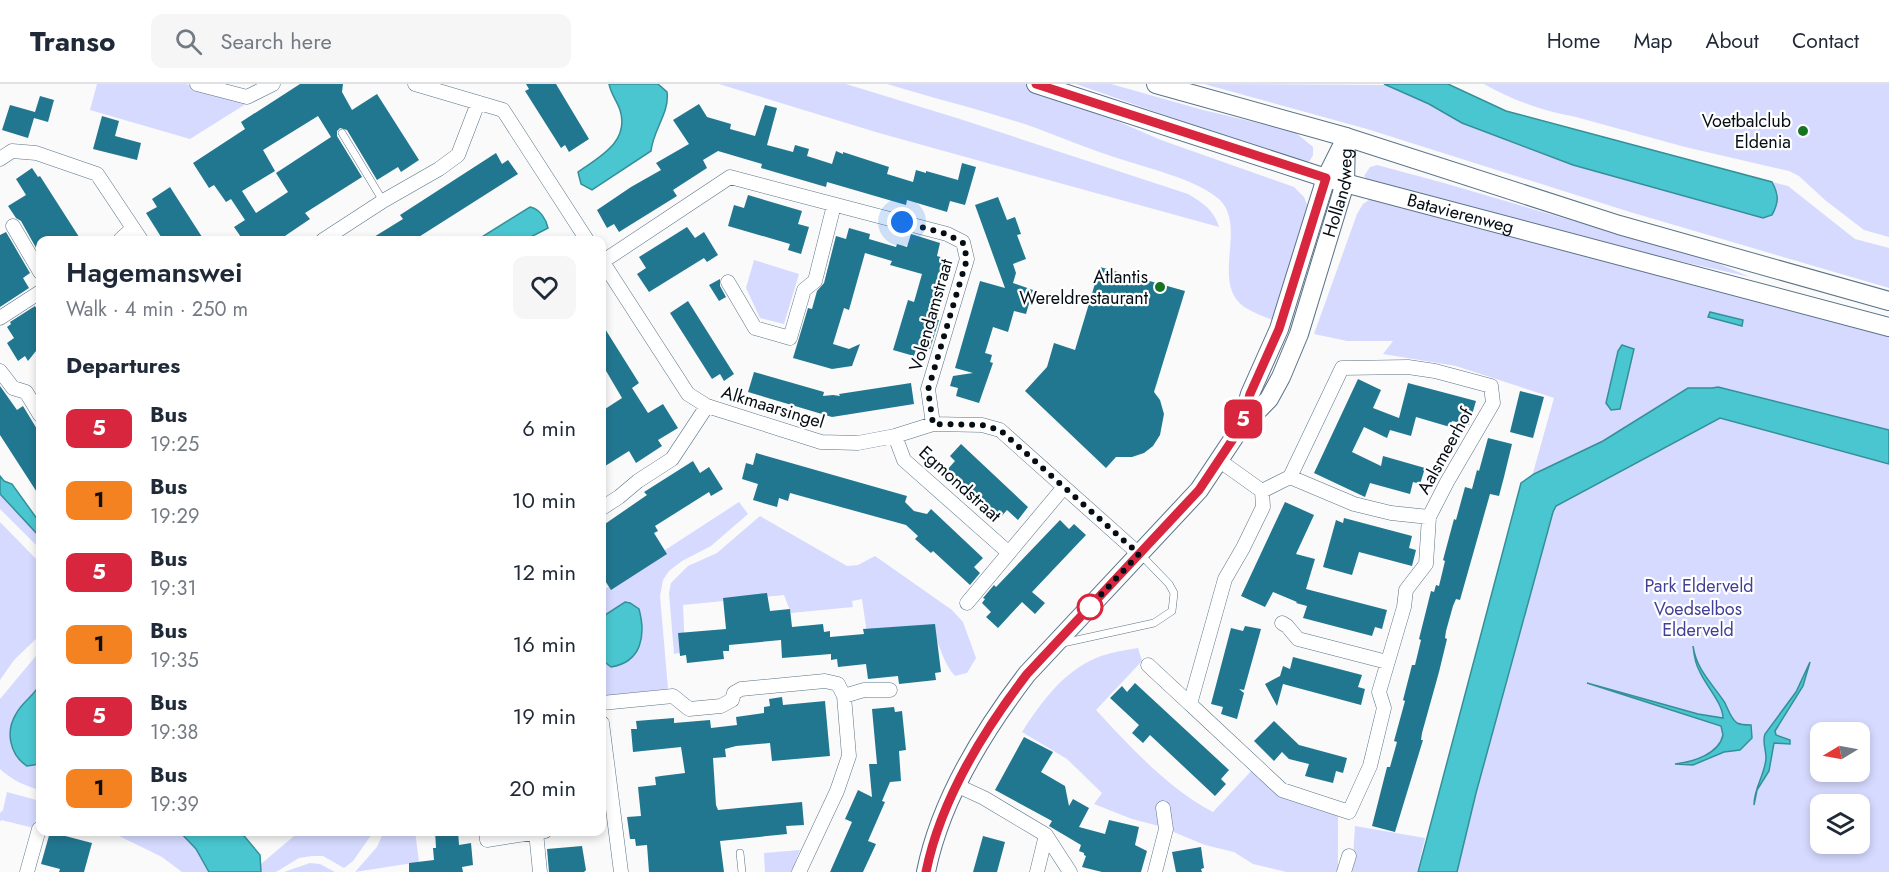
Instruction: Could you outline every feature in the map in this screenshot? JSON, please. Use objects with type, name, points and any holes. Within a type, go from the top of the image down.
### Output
[{"type":"main road","name":"Batavierenweg","points":[[1036,84],[1326,178],[1889,327]]},
{"type":"main road","name":"Batavierenweg","points":[[1156,84],[1346,137],[1619,225],[1889,301]]},
{"type":"main road","name":"Hollandweg","points":[[1241,427],[1250,394],[1279,329],[1326,178],[1346,137]]},
{"type":"main road","name":"Hollandweg","points":[[926,872],[940,824],[974,752],[1004,704],[1027,674],[1199,490],[1241,427],[1269,399],[1295,345],[1345,183],[1346,137]]},
{"type":"street","points":[[197,84],[247,98],[273,84]]},
{"type":"street","points":[[415,84],[502,110],[585,236]]},
{"type":"street","points":[[329,236],[458,155],[478,103]]},
{"type":"street","points":[[0,159],[12,151],[36,153],[98,174],[138,236]]},
{"type":"street","name":"Volendamstraat","points":[[606,259],[730,177],[947,234],[963,243],[967,259],[928,390],[933,424]]},
{"type":"street","points":[[728,282],[755,328],[790,338],[804,290],[815,281],[834,205]]},
{"type":"street","points":[[13,226],[36,265]]},
{"type":"street","points":[[124,236],[133,228]]},
{"type":"street","name":"Alkmaarsingel","points":[[606,268],[688,394],[707,405],[821,442],[858,443],[895,436],[933,424],[982,425],[1000,430],[1139,554]]},
{"type":"street","points":[[0,318],[36,295]]},
{"type":"street","name":"Aalsmeerhof","points":[[1149,665],[1282,790],[1349,812],[1370,766],[1384,708],[1379,692],[1404,607],[1406,590],[1426,564],[1429,517],[1493,404],[1491,386],[1435,371],[1408,367],[1342,368],[1290,477],[1354,504],[1390,513],[1429,517]]},
{"type":"street","points":[[0,371],[13,388],[26,393],[36,409]]},
{"type":"street","points":[[606,505],[672,459],[707,405]]},
{"type":"street","name":"Egmondstraat","points":[[895,436],[904,460],[1009,553]]},
{"type":"street","points":[[1220,461],[1262,491]]},
{"type":"street","points":[[1262,491],[1290,477]]},
{"type":"street","points":[[967,603],[1064,487]]},
{"type":"street","points":[[1190,704],[1225,579],[1263,507],[1262,491]]},
{"type":"street","points":[[1281,623],[1287,626],[1298,639],[1387,662]]},
{"type":"street","points":[[606,703],[673,696],[688,709],[721,706],[732,700],[734,693],[741,689],[825,681],[838,684],[844,696],[849,756],[837,791],[799,872]]},
{"type":"street","points":[[844,696],[864,690],[890,690]]},
{"type":"street","points":[[958,786],[984,798],[1046,835],[1070,872]]},
{"type":"street","points":[[606,790],[608,824],[621,872]]},
{"type":"street","points":[[1155,872],[1166,829],[1163,808]]},
{"type":"street","points":[[1037,872],[1046,835]]},
{"type":"street","points":[[27,872],[37,836]]},
{"type":"street","points":[[487,836],[487,840],[511,836]]},
{"type":"street","points":[[540,872],[541,836]]},
{"type":"street","points":[[1344,872],[1349,856]]},
{"type":"lane","points":[[342,133],[383,201]]},
{"type":"lane","points":[[1055,644],[1154,623],[1172,611],[1174,593],[1169,584],[1139,554]]},
{"type":"lane","points":[[740,854],[742,872]]},
{"type":"green space","points":[[97,84],[186,84],[249,102],[190,139],[90,110]]},
{"type":"green space","points":[[719,84],[846,84],[1188,194],[1207,208],[1219,227],[879,133]]},
{"type":"green space","points":[[887,84],[1027,84],[1161,140],[1294,187],[1304,197],[1308,207],[1275,321],[1249,310],[1235,297],[1230,284],[1230,221],[1225,207],[1205,189],[1180,178],[1107,155],[1018,122]]},
{"type":"green space","points":[[1076,84],[1111,84],[1203,110],[1295,132],[1313,147],[1313,155],[1309,162],[1270,152]]},
{"type":"green space","points":[[1204,84],[1388,85],[1429,104],[1462,123],[1573,165],[1763,218],[1772,215],[1778,194],[1772,182],[1788,186],[1855,239],[1889,248],[1889,288],[1630,212],[1367,129]]},
{"type":"green space","points":[[1484,84],[1889,84],[1889,237],[1864,230],[1825,200],[1799,176],[1789,171],[1685,147],[1552,112],[1518,100]]},
{"type":"green space","points":[[1377,165],[1717,263],[1750,277],[1639,252],[1368,181],[1364,176],[1370,167]]},
{"type":"green space","name":"Park Elderveld","points":[[1372,198],[1889,337],[1889,872],[1421,872],[1554,398],[1456,366],[1383,354],[1393,341],[1347,341],[1314,334],[1357,214],[1363,204]]},
{"type":"green space","points":[[754,260],[799,274],[784,324],[760,318],[746,288]]},
{"type":"green space","points":[[0,494],[36,533],[36,545],[0,509]]},
{"type":"green space","points":[[739,502],[748,514],[711,546],[682,561],[669,571],[663,580],[660,596],[668,689],[606,696],[606,664],[631,660],[640,642],[625,603],[606,615],[606,588]]},
{"type":"green space","points":[[760,516],[847,566],[858,565],[875,556],[952,610],[963,622],[976,658],[967,673],[955,676],[932,630],[867,634],[862,599],[852,601],[853,607],[791,613],[784,595],[683,605],[685,652],[674,654],[669,593],[671,583],[688,566],[717,553]]},
{"type":"green space","points":[[0,522],[36,559],[36,639],[14,660],[0,680]]},
{"type":"green space","points":[[1138,648],[1142,661],[1096,710],[1166,780],[1213,812],[1254,768],[1338,815],[1338,870],[1335,872],[1286,872],[1253,864],[1234,852],[1205,845],[1159,826],[1132,819],[1094,804],[1102,793],[1067,759],[1022,732],[1046,698],[1076,669],[1101,656]]},
{"type":"green space","points":[[36,656],[36,693],[22,705],[11,736],[15,755],[36,766],[36,789],[19,782],[0,769],[0,699]]},
{"type":"green space","points":[[7,792],[36,800],[34,828],[1,820],[0,822],[0,813],[3,810]]},
{"type":"green space","points":[[1355,826],[1425,838],[1417,872],[1352,872]]},
{"type":"green space","points":[[119,836],[184,836],[196,849],[209,872],[182,872],[162,857]]},
{"type":"green space","points":[[294,836],[370,836],[353,861],[344,868],[323,856],[299,858],[276,872],[261,872],[261,864]]},
{"type":"green space","points":[[382,836],[416,836],[419,862],[355,872],[377,847]]},
{"type":"green space","points":[[800,850],[791,872],[765,872],[764,853]]},
{"type":"green space","points":[[310,863],[320,864],[335,872],[284,872]]},
{"type":"water","points":[[609,84],[658,84],[667,92],[666,107],[651,151],[592,190],[581,184],[578,172],[611,147],[621,131],[620,110]]},
{"type":"water","points":[[1384,84],[1448,84],[1506,111],[1772,182],[1777,195],[1776,206],[1772,215],[1763,218],[1573,165],[1462,123],[1429,104]]},
{"type":"water","points":[[530,207],[542,215],[548,228],[533,236],[483,236]]},
{"type":"water","points":[[1710,312],[1743,320],[1742,326],[1708,317]]},
{"type":"water","points":[[1622,345],[1634,349],[1620,409],[1611,410],[1606,403],[1618,351]]},
{"type":"water","points":[[1718,387],[1889,430],[1889,464],[1720,418],[1556,506],[1476,793],[1457,872],[1418,872],[1521,483],[1534,474],[1603,441],[1688,388]]},
{"type":"water","points":[[0,476],[4,481],[12,484],[36,517],[36,533],[0,494]]},
{"type":"water","points":[[625,602],[630,603],[639,609],[642,628],[639,646],[635,653],[621,664],[611,667],[606,663],[606,614]]},
{"type":"water","points":[[1693,646],[1701,670],[1725,703],[1733,719],[1739,724],[1751,725],[1752,738],[1740,750],[1724,752],[1693,765],[1675,764],[1697,759],[1711,752],[1721,742],[1723,735],[1721,726],[1587,683],[1698,714],[1723,718],[1720,706],[1698,667],[1695,659]]},
{"type":"water","points":[[1810,662],[1803,686],[1775,731],[1776,735],[1790,740],[1790,744],[1774,743],[1769,771],[1757,790],[1754,805],[1756,792],[1765,764],[1765,734],[1796,692]]},
{"type":"water","points":[[36,690],[36,765],[27,766],[13,749],[10,735],[13,721],[19,710]]},
{"type":"water","points":[[184,836],[244,836],[260,855],[261,872],[209,872],[196,849]]},
{"type":"building","points":[[300,84],[343,84],[342,92],[352,110],[377,94],[419,160],[401,172],[398,167],[377,180],[347,130],[340,128],[337,136],[362,177],[305,213],[310,219],[285,236],[240,236],[234,227],[245,220],[231,199],[226,202],[214,185],[209,188],[193,163],[245,129],[241,122]],"holes":[[[318,116],[331,137],[276,173],[288,192],[256,213],[242,191],[275,171],[263,150]]]},
{"type":"building","points":[[526,84],[556,84],[589,139],[569,152],[565,145],[561,148],[525,91],[529,89]]},
{"type":"building","points":[[40,96],[54,100],[48,122],[34,118],[28,138],[2,130],[10,105],[35,112]]},
{"type":"building","points":[[699,104],[707,117],[731,124],[730,129],[755,136],[765,105],[777,108],[767,145],[793,152],[795,145],[809,149],[807,156],[832,164],[836,151],[843,154],[843,152],[889,167],[887,174],[913,182],[916,170],[958,180],[962,163],[976,167],[965,205],[950,201],[947,212],[907,200],[906,205],[827,182],[826,187],[761,168],[762,164],[718,151],[703,160],[707,168],[673,190],[677,196],[619,232],[614,224],[607,228],[597,210],[661,170],[656,163],[689,144],[673,120]]},
{"type":"building","points":[[102,116],[119,121],[115,136],[141,143],[137,160],[93,149]]},
{"type":"building","points":[[496,153],[502,164],[508,160],[518,174],[420,236],[375,236],[403,219],[400,215]]},
{"type":"building","points":[[32,168],[38,177],[40,176],[78,236],[36,236],[36,248],[21,221],[16,218],[8,206],[26,195],[16,179]]},
{"type":"building","points":[[170,187],[201,236],[160,236],[146,213],[157,207],[152,199]]},
{"type":"building","points":[[748,195],[802,211],[798,224],[809,227],[801,254],[788,250],[790,244],[728,226],[734,205],[744,208]]},
{"type":"building","points":[[998,197],[1007,220],[1015,217],[1021,234],[1017,235],[1026,259],[1013,264],[1016,273],[1013,283],[1033,290],[1026,314],[1014,311],[1008,332],[993,327],[985,353],[992,355],[990,362],[993,363],[979,403],[956,396],[958,388],[950,386],[953,376],[973,373],[955,368],[980,281],[1005,288],[975,205]]},
{"type":"building","points":[[687,227],[695,238],[704,232],[718,255],[707,262],[704,258],[649,292],[637,274],[646,268],[639,257]]},
{"type":"building","points":[[849,228],[870,234],[869,239],[896,247],[897,244],[907,247],[911,234],[940,243],[937,256],[947,259],[932,318],[939,320],[930,349],[917,346],[914,356],[893,350],[908,300],[914,302],[922,274],[890,265],[892,261],[865,253],[849,310],[844,308],[833,344],[849,349],[860,344],[852,366],[832,369],[793,358],[808,308],[812,309],[817,291],[824,283],[836,236],[846,239]]},
{"type":"building","points":[[6,232],[30,273],[23,278],[29,288],[0,307],[0,235]]},
{"type":"building","points":[[1100,267],[1185,291],[1154,392],[1160,400],[1164,414],[1160,435],[1153,446],[1144,453],[1132,457],[1116,457],[1106,468],[1025,391],[1047,367],[1054,343],[1075,350]]},
{"type":"building","points":[[720,279],[720,286],[726,297],[719,301],[709,285]]},
{"type":"building","points":[[688,301],[734,374],[724,381],[720,374],[712,379],[670,313]]},
{"type":"building","points":[[35,306],[36,351],[28,361],[25,356],[18,361],[7,343],[14,338],[7,327],[11,324],[10,322]]},
{"type":"building","points":[[606,330],[639,383],[632,388],[648,413],[663,404],[678,428],[658,440],[662,446],[636,463],[629,451],[606,465],[606,408],[622,398],[606,371]]},
{"type":"building","points":[[754,372],[824,392],[823,396],[840,396],[839,394],[911,383],[914,404],[832,417],[748,392]]},
{"type":"building","points":[[1358,379],[1381,390],[1373,408],[1399,418],[1408,383],[1476,401],[1469,425],[1452,421],[1450,427],[1416,417],[1411,436],[1390,430],[1387,438],[1364,427],[1352,452],[1381,466],[1383,456],[1425,468],[1420,484],[1413,482],[1410,494],[1370,483],[1365,497],[1314,473]]},
{"type":"building","points":[[0,386],[17,410],[23,406],[36,427],[36,491],[0,435]]},
{"type":"building","points":[[1520,391],[1544,397],[1533,438],[1510,432]]},
{"type":"building","points":[[1488,438],[1512,444],[1499,496],[1490,494],[1460,600],[1456,599],[1453,606],[1439,672],[1422,733],[1421,740],[1423,740],[1395,832],[1372,826],[1387,767],[1390,767],[1397,742],[1394,741],[1405,701],[1403,700],[1412,665],[1415,665],[1431,591],[1434,592],[1436,585],[1439,586],[1454,519],[1456,520],[1465,487],[1472,489]]},
{"type":"building","points":[[961,444],[1028,507],[1018,520],[1007,510],[999,519],[947,470],[955,461],[950,456]]},
{"type":"building","points":[[756,453],[907,496],[905,502],[914,511],[927,514],[931,509],[983,558],[974,567],[980,573],[970,585],[933,551],[931,553],[915,539],[918,536],[906,525],[790,493],[788,501],[779,498],[777,507],[753,500],[758,484],[742,479],[746,463],[753,465]]},
{"type":"building","points":[[693,461],[700,473],[709,467],[723,489],[711,496],[709,492],[655,526],[658,531],[654,533],[667,554],[611,590],[606,582],[606,523],[647,495],[644,492]]},
{"type":"building","points":[[1285,502],[1314,515],[1296,554],[1315,559],[1306,589],[1387,610],[1382,629],[1375,627],[1372,636],[1303,618],[1307,606],[1273,592],[1265,607],[1241,596]]},
{"type":"building","points":[[1344,518],[1412,536],[1409,548],[1416,550],[1412,566],[1359,552],[1352,575],[1323,567],[1336,520],[1343,523]]},
{"type":"building","points":[[1060,520],[1069,529],[1074,524],[1086,535],[1032,592],[1045,603],[1035,614],[1022,602],[998,628],[986,617],[991,612],[982,603],[985,599],[983,598]]},
{"type":"building","points":[[767,593],[770,611],[790,609],[792,627],[823,624],[824,632],[830,631],[830,637],[864,634],[863,629],[935,624],[941,672],[935,673],[936,680],[899,684],[898,676],[868,679],[866,664],[838,667],[837,659],[831,660],[831,654],[782,658],[781,640],[729,645],[729,651],[723,651],[724,659],[687,663],[686,655],[680,656],[678,633],[726,629],[723,598]]},
{"type":"building","points":[[1245,626],[1261,629],[1244,690],[1239,689],[1244,693],[1237,719],[1221,714],[1223,707],[1211,704],[1231,628],[1243,631]]},
{"type":"building","points":[[1293,657],[1362,675],[1358,687],[1365,689],[1361,705],[1283,684],[1277,706],[1265,684],[1280,676],[1283,666],[1290,669]]},
{"type":"building","points":[[1135,683],[1229,770],[1221,779],[1226,784],[1215,796],[1150,735],[1143,743],[1132,733],[1139,725],[1110,698],[1122,686],[1127,692]]},
{"type":"building","points":[[782,697],[783,705],[825,701],[830,756],[772,761],[770,743],[725,749],[726,757],[713,758],[716,805],[718,810],[802,802],[804,825],[786,826],[787,834],[720,841],[724,872],[649,872],[647,845],[636,846],[635,839],[630,839],[627,817],[641,816],[638,787],[656,785],[655,777],[685,773],[681,747],[633,752],[631,729],[637,729],[636,721],[674,718],[674,723],[710,720],[711,728],[737,725],[736,717],[764,713],[764,707],[770,706],[769,699]]},
{"type":"building","points":[[894,707],[895,712],[902,711],[906,750],[899,751],[901,781],[890,782],[882,801],[885,802],[868,841],[876,844],[863,872],[830,872],[852,822],[845,819],[858,790],[872,797],[869,764],[877,764],[872,709]]},
{"type":"building","points":[[1274,721],[1299,745],[1347,758],[1343,773],[1336,771],[1333,783],[1305,776],[1309,764],[1289,759],[1282,752],[1274,761],[1254,741]]},
{"type":"building","points":[[1024,737],[1053,752],[1041,772],[1065,786],[1069,806],[1073,799],[1089,808],[1079,827],[1105,834],[1109,820],[1139,827],[1135,845],[1147,851],[1141,872],[1102,872],[1082,867],[1086,856],[1079,851],[1081,845],[1049,826],[1052,821],[995,790]]},
{"type":"building","points":[[49,836],[65,836],[92,843],[84,872],[59,872],[60,869],[41,864]]},
{"type":"building","points":[[435,836],[458,836],[459,845],[471,843],[473,865],[462,867],[463,872],[409,872],[409,863],[434,860],[433,848],[436,848]]},
{"type":"building","points":[[983,836],[1005,842],[997,872],[973,872]]},
{"type":"building","points":[[582,846],[586,870],[584,872],[549,872],[547,849]]},
{"type":"building","points":[[1201,847],[1204,868],[1201,869],[1202,872],[1176,872],[1172,852]]},
{"type":"bus line","name":"5","points":[[926,872],[940,824],[974,752],[1004,704],[1027,674],[1199,490],[1241,427],[1250,394],[1279,329],[1326,178],[1036,84]]},
{"type":"place","name":"Voetbalclub Eldenia","points":[[1803,131]]},
{"type":"place","name":"Atlantis Wereldrestaurant","points":[[1160,287]]},
{"type":"route","points":[[902,222],[947,234],[963,243],[967,259],[928,390],[933,424],[982,425],[1000,430],[1139,554],[1083,614],[1090,607]]},
{"type":"park label","name":"Voedselbos Elderveld","points":[[1698,619]]}]
